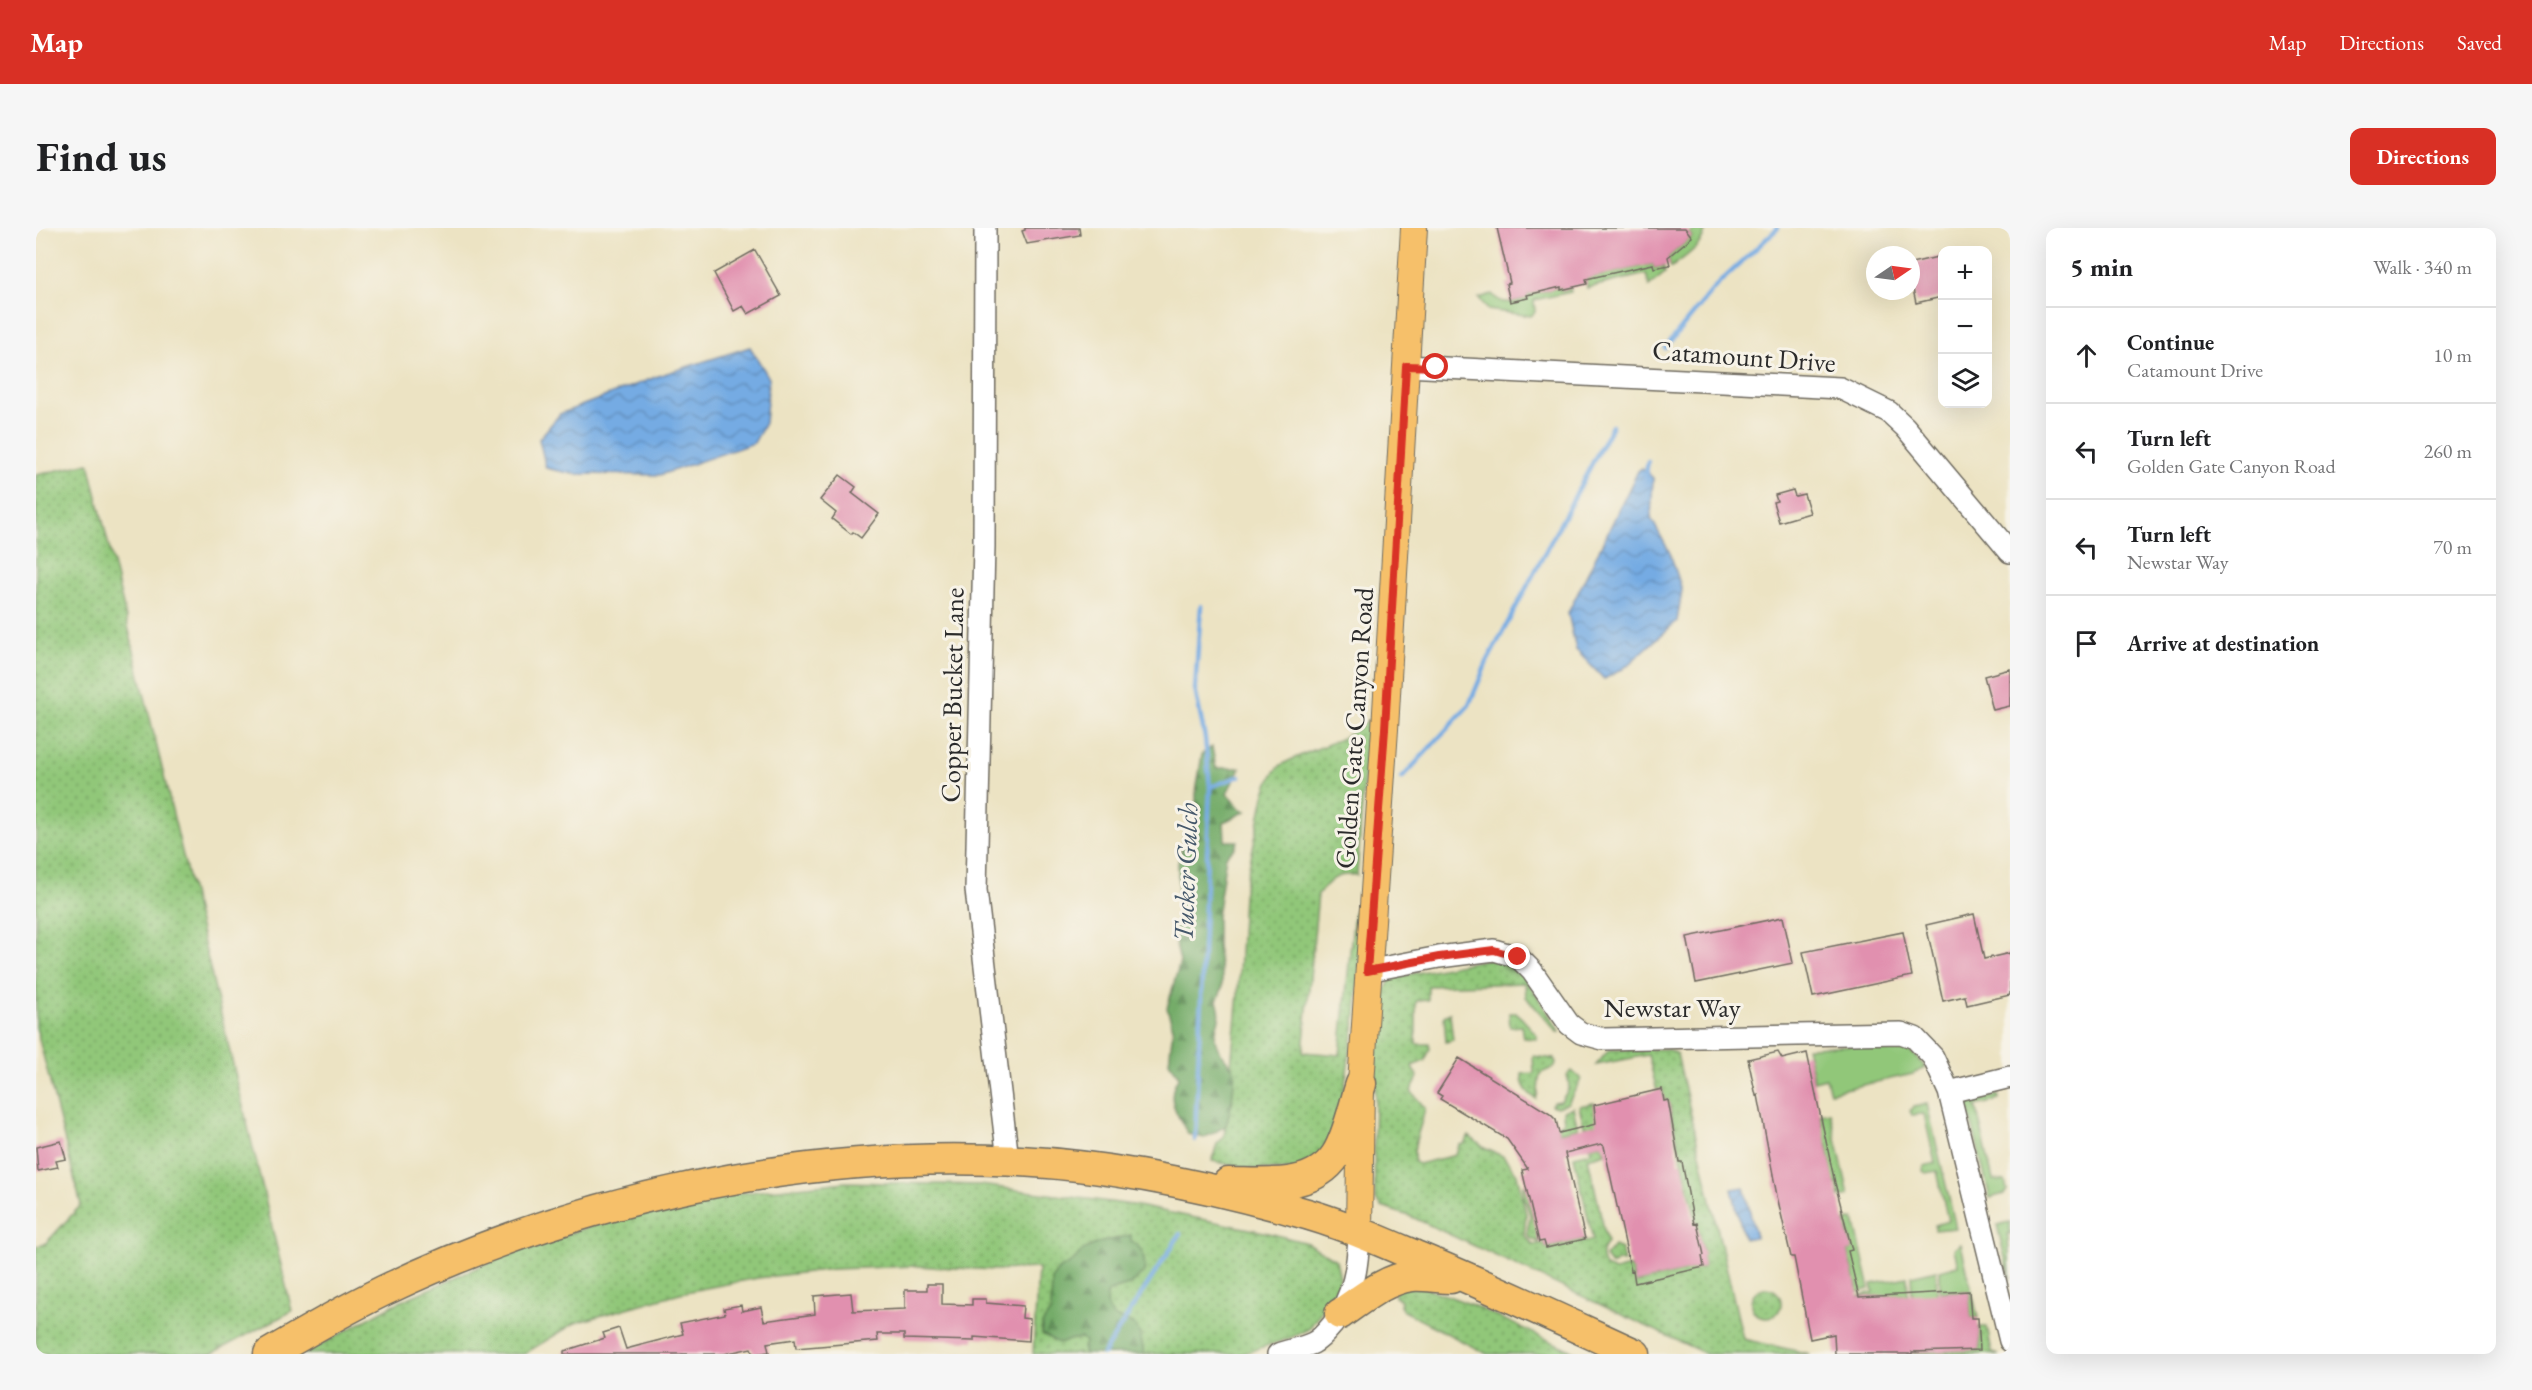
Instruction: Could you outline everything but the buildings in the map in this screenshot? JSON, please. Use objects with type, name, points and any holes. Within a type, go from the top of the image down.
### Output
[{"type":"highway","points":[[1174,1183],[1283,1183],[1314,1175],[1323,1170],[1336,1155],[1361,1084]]},
{"type":"highway","points":[[269,1354],[382,1291],[483,1249],[538,1229],[657,1194],[780,1171],[864,1163],[930,1160],[1008,1160],[1079,1167],[1174,1183],[1299,1211],[1359,1232],[1472,1280],[1635,1354]]},
{"type":"highway","points":[[1340,1314],[1372,1292],[1404,1278],[1417,1276],[1472,1280]]},
{"type":"main road","name":"Golden Gate Canyon Road","points":[[1359,1232],[1361,1084],[1367,971],[1385,729],[1414,228]]},
{"type":"street","name":"Copper Bucket Lane","points":[[985,228],[984,546],[976,890],[1008,1160]]},
{"type":"street","name":"Catamount Drive","points":[[1406,366],[1840,388],[1889,412],[1905,427],[2010,552]]},
{"type":"street","name":"Newstar Way","points":[[1367,971],[1439,957],[1494,950],[1518,957],[1532,971],[1569,1024],[1581,1033],[1603,1039],[1901,1033],[1915,1038],[1933,1057],[1949,1092],[2010,1341]]},
{"type":"street","points":[[1949,1092],[2010,1077]]},
{"type":"street","points":[[1278,1354],[1318,1348],[1351,1294],[1358,1268],[1359,1232]]},
{"type":"green space","points":[[1695,228],[1705,228],[1702,240],[1693,251],[1671,268],[1668,257],[1692,237],[1689,233]]},
{"type":"green space","points":[[1653,264],[1654,268],[1664,266],[1665,273],[1649,286],[1646,274],[1587,288],[1586,279]]},
{"type":"green space","points":[[1561,287],[1562,290],[1570,288],[1571,292],[1534,300],[1535,312],[1531,316],[1488,310],[1479,298],[1492,294],[1500,301],[1513,302],[1528,298],[1527,295]]},
{"type":"green space","points":[[89,463],[292,1311],[211,1354],[36,1354],[36,1247],[45,1244],[81,1205],[36,1027],[36,475]]},
{"type":"green space","points":[[1368,720],[1357,875],[1339,876],[1318,894],[1303,1052],[1340,1055],[1354,911],[1363,913],[1356,1016],[1340,1114],[1331,1147],[1303,1170],[1248,1169],[1212,1161],[1217,1144],[1224,1137],[1238,994],[1243,895],[1264,796],[1273,775],[1281,765],[1348,735]]},
{"type":"green space","points":[[1212,747],[1216,768],[1240,768],[1227,793],[1239,808],[1246,811],[1224,822],[1225,841],[1238,841],[1235,848],[1226,856],[1217,917],[1217,946],[1222,989],[1217,1001],[1219,1016],[1215,1038],[1220,1051],[1235,1071],[1232,1102],[1226,1126],[1204,1138],[1188,1134],[1172,1099],[1179,1076],[1169,1062],[1173,1028],[1167,1008],[1180,962],[1174,935],[1178,920],[1178,863],[1186,828],[1196,819],[1196,793],[1202,754]]},
{"type":"green space","points":[[1493,958],[1518,966],[1560,1032],[1557,1032],[1526,997],[1525,983],[1428,986],[1428,1000],[1416,1001],[1416,1044],[1429,1044],[1430,1049],[1425,1061],[1412,1066],[1418,1077],[1411,1091],[1425,1108],[1416,1142],[1415,1162],[1418,1164],[1456,1155],[1459,1145],[1464,1144],[1469,1136],[1486,1149],[1503,1156],[1517,1174],[1526,1214],[1524,1235],[1533,1245],[1545,1243],[1546,1248],[1585,1239],[1585,1242],[1593,1240],[1574,1156],[1591,1152],[1590,1147],[1601,1144],[1605,1153],[1588,1158],[1607,1242],[1602,1254],[1605,1267],[1615,1271],[1630,1267],[1636,1283],[1704,1267],[1702,1256],[1704,1254],[1668,1100],[1664,1101],[1662,1089],[1657,1091],[1648,1055],[1596,1065],[1609,1050],[1667,1049],[1677,1054],[1743,1339],[1810,1354],[1706,1354],[1412,1217],[1382,1207],[1375,1199],[1374,1138],[1378,993],[1384,993],[1391,978]]},
{"type":"green space","points":[[1450,1013],[1453,1040],[1446,1042],[1444,1016]]},
{"type":"green space","points":[[1509,1013],[1517,1013],[1537,1035],[1537,1039],[1523,1038],[1521,1026],[1510,1027]]},
{"type":"green space","points":[[1894,1044],[1912,1053],[1925,1068],[1913,1074],[1830,1092],[1826,1078],[1814,1081],[1806,1047]]},
{"type":"green space","points":[[1533,1056],[1554,1059],[1556,1062],[1555,1067],[1541,1073],[1536,1099],[1522,1082],[1522,1074],[1534,1073]]},
{"type":"green space","points":[[1572,1071],[1581,1079],[1568,1103],[1557,1107],[1551,1105],[1553,1102],[1561,1101],[1569,1086],[1567,1075]]},
{"type":"green space","points":[[1998,1095],[1999,1100],[1976,1106],[1993,1180],[2005,1181],[2007,1190],[2004,1194],[1990,1198],[1968,1107],[1969,1103]]},
{"type":"green space","points":[[1594,1103],[1599,1135],[1590,1137],[1587,1126],[1584,1126],[1579,1106]]},
{"type":"green space","points":[[1927,1104],[1956,1228],[1935,1230],[1935,1225],[1948,1221],[1937,1171],[1926,1173],[1923,1171],[1924,1166],[1935,1163],[1924,1114],[1912,1115],[1910,1111],[1914,1107]]},
{"type":"green space","points":[[1573,1107],[1578,1128],[1559,1132],[1557,1125],[1564,1123],[1563,1111]]},
{"type":"green space","points":[[1830,1112],[1849,1195],[1840,1197],[1837,1183],[1834,1184],[1828,1148],[1821,1127],[1823,1126],[1820,1114]]},
{"type":"green space","points":[[845,1182],[980,1185],[1133,1205],[1307,1243],[1336,1260],[1340,1278],[1338,1287],[1309,1329],[1242,1354],[1033,1354],[1038,1268],[996,1270],[915,1266],[834,1269],[758,1278],[680,1293],[575,1323],[524,1354],[304,1354],[395,1304],[510,1253],[603,1222],[732,1194]]},
{"type":"green space","points":[[1526,1184],[1539,1242],[1531,1239],[1527,1234],[1530,1215],[1524,1197],[1523,1185]]},
{"type":"green space","points":[[1854,1219],[1870,1289],[1853,1293],[1857,1287],[1848,1251],[1852,1249],[1846,1221]]},
{"type":"green space","points":[[2010,1222],[2010,1234],[2008,1234],[2010,1279],[1997,1225]]},
{"type":"green space","points":[[1131,1235],[1131,1242],[1143,1254],[1144,1272],[1132,1284],[1109,1291],[1106,1301],[1114,1317],[1129,1322],[1137,1329],[1144,1354],[1085,1354],[1083,1351],[1085,1341],[1081,1338],[1060,1344],[1042,1334],[1042,1324],[1051,1311],[1052,1279],[1058,1270],[1071,1263],[1083,1250],[1098,1243]]},
{"type":"green space","points":[[1961,1244],[1978,1318],[1971,1318],[1969,1291],[1940,1292],[1940,1270],[1958,1265],[1954,1249]]},
{"type":"green space","points":[[1614,1246],[1621,1249],[1624,1262],[1618,1261],[1611,1265],[1605,1257]]},
{"type":"green space","points":[[1936,1270],[1937,1294],[1912,1295],[1911,1276]]},
{"type":"green space","points":[[1907,1277],[1908,1295],[1854,1297],[1874,1292],[1872,1284]]},
{"type":"green space","points":[[1421,1286],[1470,1304],[1579,1354],[1487,1354],[1403,1311],[1400,1306],[1401,1300],[1395,1297],[1396,1287]]},
{"type":"green space","points":[[1766,1288],[1772,1289],[1780,1297],[1780,1309],[1772,1317],[1766,1318],[1760,1317],[1752,1309],[1751,1303],[1752,1297],[1760,1289]]},
{"type":"green space","points":[[1979,1327],[1987,1327],[1992,1352],[1998,1354],[1908,1354],[1980,1350]]},
{"type":"water","points":[[750,347],[769,378],[765,423],[754,443],[660,475],[573,474],[546,468],[539,439],[560,414],[661,375]]},
{"type":"water","points":[[1642,468],[1653,478],[1651,518],[1670,553],[1682,590],[1677,621],[1623,669],[1604,679],[1576,650],[1568,613],[1638,471]]},
{"type":"water","points":[[1744,1187],[1756,1237],[1744,1239],[1732,1189]]},
{"type":"waterway","points":[[1665,348],[1716,286],[1778,228]]},
{"type":"waterway","points":[[1402,778],[1469,705],[1487,662],[1612,426]]},
{"type":"waterway","points":[[1645,477],[1648,462]]},
{"type":"waterway","name":"Tucker Gulch","points":[[1195,1140],[1210,787],[1205,738],[1195,689],[1201,606]]},
{"type":"waterway","points":[[1210,787],[1240,776]]},
{"type":"waterway","name":"Tucker Gulch","points":[[1103,1354],[1180,1234]]},
{"type":"route","points":[[1436,367],[1406,366],[1385,729],[1367,971],[1439,957],[1494,950],[1518,957]]}]
